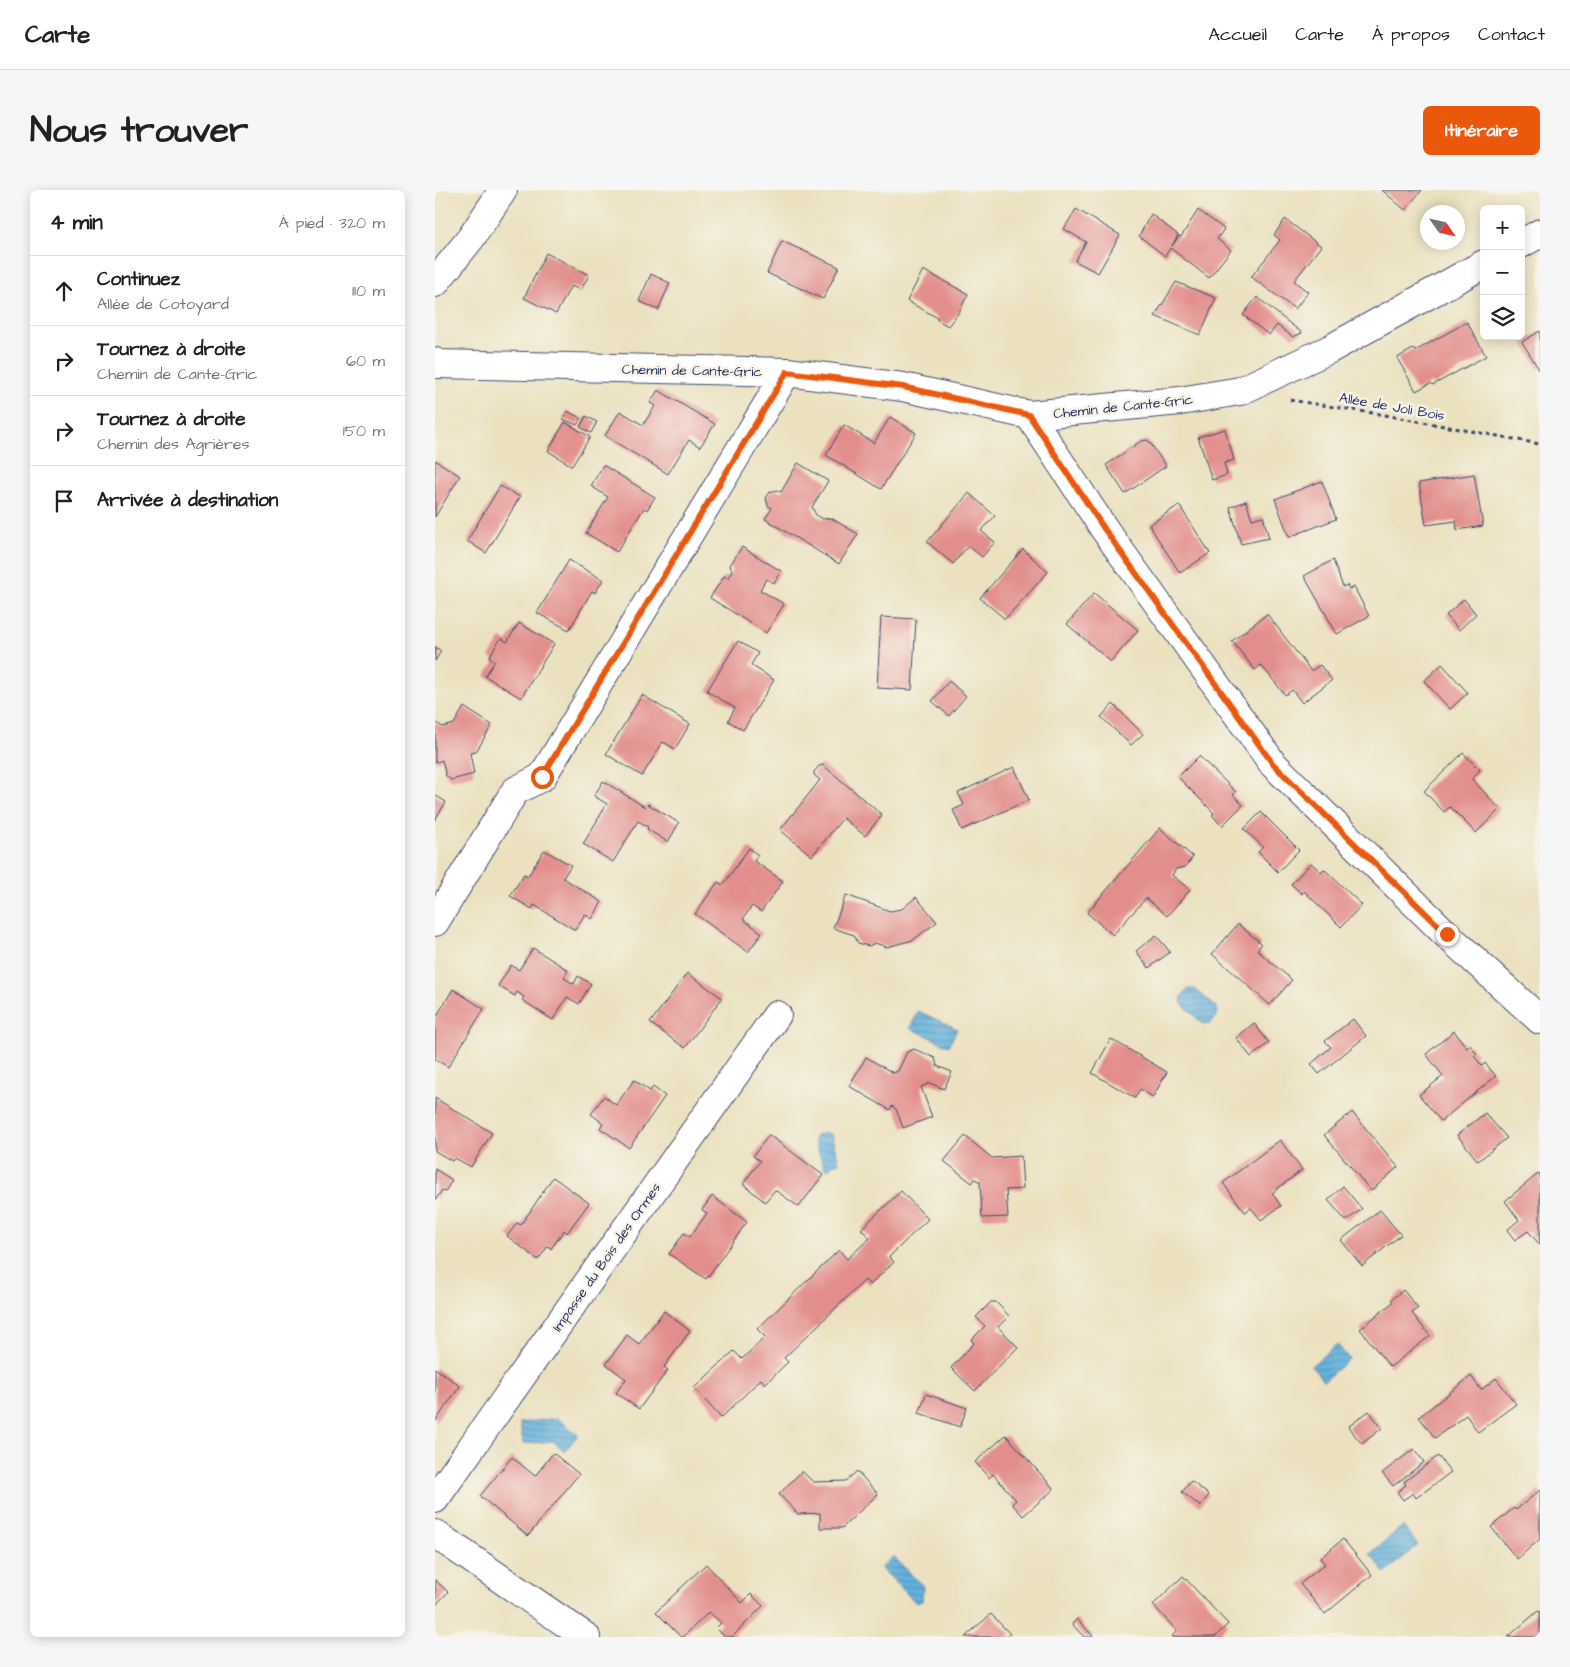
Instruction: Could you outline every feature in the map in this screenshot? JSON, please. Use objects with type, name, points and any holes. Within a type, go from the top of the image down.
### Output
[{"type":"street","points":[[435,283],[471,238],[503,190]]},
{"type":"street","points":[[1525,242],[1540,233]]},
{"type":"street","name":"Chemin de Cante-Gric","points":[[435,362],[437,364],[787,372],[903,387],[1029,415],[1180,401],[1240,391],[1330,349],[1480,266]]},
{"type":"street","points":[[435,922],[515,792],[542,777],[787,372]]},
{"type":"street","points":[[1029,415],[1105,530],[1273,764],[1447,934],[1540,1020]]},
{"type":"street","name":"Impasse du Bois des Ormes","points":[[435,1499],[777,1015]]},
{"type":"street","points":[[435,1534],[586,1637]]},
{"type":"path","name":"Allée de Joli Bois","points":[[1288,399],[1540,444]]},
{"type":"water","points":[[1188,989],[1195,989],[1217,1008],[1217,1016],[1211,1023],[1203,1024],[1182,1004],[1181,997]]},
{"type":"water","points":[[918,1011],[957,1029],[949,1046],[910,1028]]},
{"type":"water","points":[[831,1134],[839,1162],[827,1169],[824,1167],[814,1140],[817,1135]]},
{"type":"water","points":[[1337,1344],[1349,1359],[1324,1381],[1311,1366]]},
{"type":"water","points":[[557,1418],[578,1435],[565,1451],[553,1441],[523,1444],[520,1423]]},
{"type":"water","points":[[1403,1526],[1418,1545],[1385,1573],[1370,1554]]},
{"type":"water","points":[[893,1556],[923,1586],[922,1601],[916,1603],[881,1568]]},
{"type":"building","points":[[1382,190],[1422,190],[1405,210]]},
{"type":"building","points":[[1076,209],[1120,235],[1098,273],[1075,261],[1086,242],[1064,229]]},
{"type":"building","points":[[1198,210],[1224,229],[1217,239],[1231,250],[1209,278],[1170,248],[1165,256],[1139,236],[1151,214],[1178,235],[1172,246],[1179,236],[1181,237]]},
{"type":"building","points":[[1285,219],[1321,246],[1294,281],[1308,292],[1295,309],[1251,277],[1280,240],[1274,235]]},
{"type":"building","points":[[782,241],[839,267],[823,299],[767,273]]},
{"type":"building","points":[[546,253],[589,275],[581,290],[571,286],[556,314],[524,298]]},
{"type":"building","points":[[923,270],[968,294],[959,312],[948,326],[937,320],[938,318],[907,301]]},
{"type":"building","points":[[651,274],[670,283],[658,310],[639,301]]},
{"type":"building","points":[[1176,282],[1216,298],[1200,335],[1155,316]]},
{"type":"building","points":[[1257,297],[1302,333],[1293,337],[1277,325],[1269,335],[1243,315]]},
{"type":"building","points":[[1467,322],[1486,356],[1433,385],[1431,383],[1416,391],[1397,358],[1413,349],[1415,351]]},
{"type":"building","points":[[1540,331],[1540,371],[1522,342]]},
{"type":"building","points":[[658,390],[715,424],[700,447],[689,440],[668,474],[605,436],[620,411],[643,425],[655,406],[650,403]]},
{"type":"building","points":[[567,411],[581,418],[577,425],[563,419]]},
{"type":"building","points":[[586,416],[597,422],[591,433],[580,427]]},
{"type":"building","points":[[890,417],[916,433],[881,489],[826,455],[844,425],[874,443]]},
{"type":"building","points":[[565,422],[590,437],[572,466],[548,451]]},
{"type":"building","points":[[1225,429],[1234,460],[1224,463],[1227,475],[1212,480],[1198,437]]},
{"type":"building","points":[[1148,440],[1166,466],[1125,494],[1106,465],[1141,441]]},
{"type":"building","points":[[435,460],[460,476],[435,517]]},
{"type":"building","points":[[798,463],[828,481],[812,507],[816,515],[823,519],[831,518],[858,534],[839,564],[765,519],[772,508],[768,506],[766,498],[770,492],[777,490],[781,492]]},
{"type":"building","points":[[603,465],[655,497],[647,510],[644,508],[617,552],[586,533],[608,497],[591,486]]},
{"type":"building","points":[[1474,474],[1483,526],[1457,530],[1456,521],[1426,525],[1419,483]]},
{"type":"building","points":[[1322,481],[1336,519],[1289,537],[1275,499]]},
{"type":"building","points":[[500,486],[520,497],[486,553],[467,541]]},
{"type":"building","points":[[969,493],[995,516],[981,531],[995,542],[982,557],[968,546],[953,564],[927,542]]},
{"type":"building","points":[[1246,501],[1252,519],[1263,516],[1269,538],[1241,544],[1230,507]]},
{"type":"building","points":[[1179,505],[1210,553],[1180,573],[1149,525]]},
{"type":"building","points":[[742,547],[781,571],[774,583],[766,579],[760,590],[784,604],[766,633],[710,598],[724,576],[728,578],[732,571],[730,565]]},
{"type":"building","points":[[1023,549],[1048,572],[1005,619],[980,598]]},
{"type":"building","points":[[569,560],[603,580],[595,593],[592,591],[569,630],[537,613]]},
{"type":"building","points":[[1333,560],[1343,587],[1347,585],[1349,589],[1354,587],[1369,616],[1337,634],[1304,576]]},
{"type":"building","points":[[1094,593],[1138,630],[1111,662],[1067,624]]},
{"type":"building","points":[[1464,599],[1476,614],[1459,630],[1446,615]]},
{"type":"building","points":[[1267,614],[1311,671],[1320,665],[1332,680],[1302,703],[1292,690],[1285,695],[1261,665],[1255,670],[1232,641]]},
{"type":"building","points":[[881,617],[916,619],[912,690],[877,688]]},
{"type":"building","points":[[519,623],[554,644],[521,698],[485,676],[495,661],[489,657],[501,638],[507,642]]},
{"type":"building","points":[[738,641],[758,653],[751,665],[774,680],[743,730],[728,721],[735,708],[707,691]]},
{"type":"building","points":[[435,647],[441,651],[435,661]]},
{"type":"building","points":[[1442,664],[1468,693],[1450,709],[1424,681]]},
{"type":"building","points":[[949,681],[966,696],[949,716],[932,701]]},
{"type":"building","points":[[642,695],[690,724],[675,749],[663,742],[642,776],[606,754]]},
{"type":"building","points":[[1113,704],[1143,734],[1131,745],[1101,717]]},
{"type":"building","points":[[464,707],[492,725],[476,752],[470,753],[474,774],[451,780],[446,776],[442,760],[435,761],[435,722],[443,727],[454,724]]},
{"type":"building","points":[[1463,753],[1480,770],[1472,779],[1500,809],[1476,833],[1450,807],[1444,812],[1424,791]]},
{"type":"building","points":[[1199,756],[1236,792],[1233,795],[1243,805],[1222,826],[1212,815],[1214,813],[1178,777]]},
{"type":"building","points":[[823,765],[882,815],[865,836],[843,818],[812,856],[780,830],[820,780],[814,775],[814,772],[819,766]]},
{"type":"building","points":[[1014,767],[1029,800],[962,830],[953,810],[964,805],[958,793]]},
{"type":"building","points":[[603,781],[645,807],[648,804],[679,823],[668,842],[638,821],[613,862],[583,844],[607,804],[594,796]]},
{"type":"building","points":[[435,795],[446,802],[435,820]]},
{"type":"building","points":[[1261,812],[1299,850],[1278,872],[1258,852],[1263,847],[1244,829]]},
{"type":"building","points":[[1160,828],[1193,857],[1185,867],[1176,869],[1172,875],[1190,890],[1167,916],[1146,898],[1113,935],[1087,913]]},
{"type":"building","points":[[749,848],[758,855],[754,861],[783,881],[761,912],[752,906],[743,919],[762,933],[748,952],[695,914],[718,882],[723,885]]},
{"type":"building","points":[[544,850],[571,865],[563,878],[602,902],[592,919],[585,914],[575,930],[534,905],[532,909],[510,896],[524,874],[528,876]]},
{"type":"building","points":[[1311,863],[1321,872],[1324,869],[1362,905],[1341,927],[1304,891],[1302,894],[1291,884]]},
{"type":"building","points":[[846,895],[890,911],[902,909],[916,897],[937,922],[913,940],[887,947],[875,943],[869,946],[858,943],[854,935],[833,928]]},
{"type":"building","points":[[1238,924],[1262,944],[1257,950],[1292,980],[1270,1005],[1212,954]]},
{"type":"building","points":[[1156,935],[1170,952],[1149,968],[1136,951]]},
{"type":"building","points":[[533,948],[568,970],[564,978],[574,984],[578,976],[591,984],[579,1004],[567,997],[553,1020],[522,1000],[524,997],[517,992],[515,996],[498,986],[511,965],[519,970]]},
{"type":"building","points":[[687,973],[722,998],[685,1048],[650,1023]]},
{"type":"building","points":[[453,989],[484,1009],[448,1067],[435,1059],[435,1019]]},
{"type":"building","points":[[1353,1019],[1366,1036],[1319,1074],[1311,1064],[1331,1047],[1325,1041]]},
{"type":"building","points":[[1254,1023],[1269,1043],[1251,1057],[1236,1038]]},
{"type":"building","points":[[1454,1031],[1467,1048],[1470,1045],[1477,1054],[1474,1056],[1482,1066],[1485,1063],[1496,1076],[1441,1121],[1419,1095],[1443,1076],[1426,1054]]},
{"type":"building","points":[[1111,1039],[1167,1072],[1153,1097],[1140,1089],[1135,1098],[1092,1073]]},
{"type":"building","points":[[914,1049],[935,1058],[937,1066],[952,1072],[944,1089],[930,1083],[921,1087],[932,1117],[903,1128],[896,1109],[892,1106],[890,1110],[849,1086],[866,1057],[893,1073],[898,1071],[907,1052]]},
{"type":"building","points":[[634,1080],[650,1091],[653,1087],[665,1096],[629,1148],[600,1128],[603,1123],[591,1114],[604,1096],[616,1105]]},
{"type":"building","points":[[435,1098],[492,1133],[471,1167],[455,1158],[452,1161],[435,1151]]},
{"type":"building","points":[[1352,1112],[1398,1167],[1371,1191],[1324,1135]]},
{"type":"building","points":[[1485,1113],[1507,1138],[1478,1161],[1457,1135]]},
{"type":"building","points":[[769,1135],[823,1175],[799,1207],[775,1190],[765,1202],[743,1184],[760,1161],[753,1156]]},
{"type":"building","points":[[965,1136],[992,1158],[1021,1156],[1023,1189],[1006,1190],[1008,1217],[982,1218],[980,1182],[975,1179],[972,1183],[944,1161]]},
{"type":"building","points":[[1280,1140],[1302,1170],[1272,1193],[1281,1206],[1261,1220],[1251,1208],[1245,1212],[1223,1183]]},
{"type":"building","points":[[435,1169],[452,1180],[445,1192],[442,1190],[435,1201]]},
{"type":"building","points":[[1539,1173],[1540,1245],[1528,1231],[1515,1240],[1507,1230],[1519,1220],[1505,1201]]},
{"type":"building","points":[[553,1177],[589,1203],[567,1233],[564,1230],[551,1249],[548,1246],[538,1260],[507,1236],[517,1223],[521,1225]]},
{"type":"building","points":[[1343,1186],[1362,1209],[1346,1221],[1328,1200]]},
{"type":"building","points":[[901,1191],[928,1219],[889,1257],[894,1262],[870,1285],[865,1280],[784,1358],[788,1362],[765,1384],[761,1379],[721,1418],[694,1388],[734,1351],[742,1359],[765,1337],[757,1329],[839,1250],[847,1259],[870,1238],[861,1229]]},
{"type":"building","points":[[712,1196],[747,1222],[706,1279],[669,1254],[684,1233],[690,1237],[707,1213],[702,1210]]},
{"type":"building","points":[[1380,1210],[1401,1235],[1362,1266],[1341,1240]]},
{"type":"building","points":[[1403,1290],[1418,1308],[1412,1313],[1430,1336],[1390,1367],[1360,1329],[1393,1302],[1391,1300]]},
{"type":"building","points":[[991,1302],[996,1302],[1009,1316],[998,1327],[1018,1347],[975,1391],[951,1368],[974,1343],[971,1340],[985,1326],[976,1317]]},
{"type":"building","points":[[664,1311],[690,1331],[664,1367],[668,1370],[639,1409],[616,1393],[626,1379],[606,1364],[627,1335],[639,1344]]},
{"type":"building","points":[[435,1368],[460,1386],[435,1422]]},
{"type":"building","points":[[1471,1376],[1481,1390],[1496,1378],[1516,1404],[1478,1432],[1466,1415],[1435,1438],[1419,1417]]},
{"type":"building","points":[[926,1394],[967,1408],[960,1427],[919,1413]]},
{"type":"building","points":[[1369,1411],[1382,1428],[1362,1444],[1348,1427]]},
{"type":"building","points":[[1006,1435],[1054,1489],[1023,1516],[1012,1504],[1016,1500],[993,1474],[989,1478],[975,1462]]},
{"type":"building","points":[[1414,1449],[1424,1462],[1393,1486],[1382,1473]]},
{"type":"building","points":[[553,1453],[579,1474],[528,1536],[480,1496],[512,1457],[535,1476]]},
{"type":"building","points":[[1438,1456],[1451,1472],[1416,1498],[1413,1493],[1403,1500],[1397,1492],[1406,1485],[1404,1482]]},
{"type":"building","points":[[802,1471],[813,1482],[846,1481],[857,1471],[878,1494],[842,1528],[820,1528],[820,1513],[798,1514],[779,1494]]},
{"type":"building","points":[[1191,1481],[1209,1495],[1200,1506],[1182,1492]]},
{"type":"building","points":[[1540,1490],[1540,1539],[1517,1559],[1491,1527]]},
{"type":"building","points":[[1343,1539],[1372,1575],[1325,1614],[1300,1584],[1325,1564],[1320,1558]]},
{"type":"building","points":[[706,1564],[742,1603],[751,1594],[763,1606],[732,1637],[725,1637],[716,1628],[721,1623],[709,1612],[681,1637],[656,1612]]},
{"type":"building","points":[[1183,1576],[1228,1624],[1215,1637],[1171,1637],[1177,1631],[1153,1605]]},
{"type":"building","points":[[435,1580],[448,1592],[435,1606]]},
{"type":"building","points":[[1538,1611],[1540,1612],[1540,1637],[1508,1637]]},
{"type":"building","points":[[991,1614],[1010,1634],[1007,1637],[965,1637]]},
{"type":"building","points":[[1077,1619],[1094,1637],[1084,1637],[1072,1624]]},
{"type":"route","points":[[542,777],[787,372],[903,387],[1029,415],[1105,530],[1273,764],[1447,934]]}]
